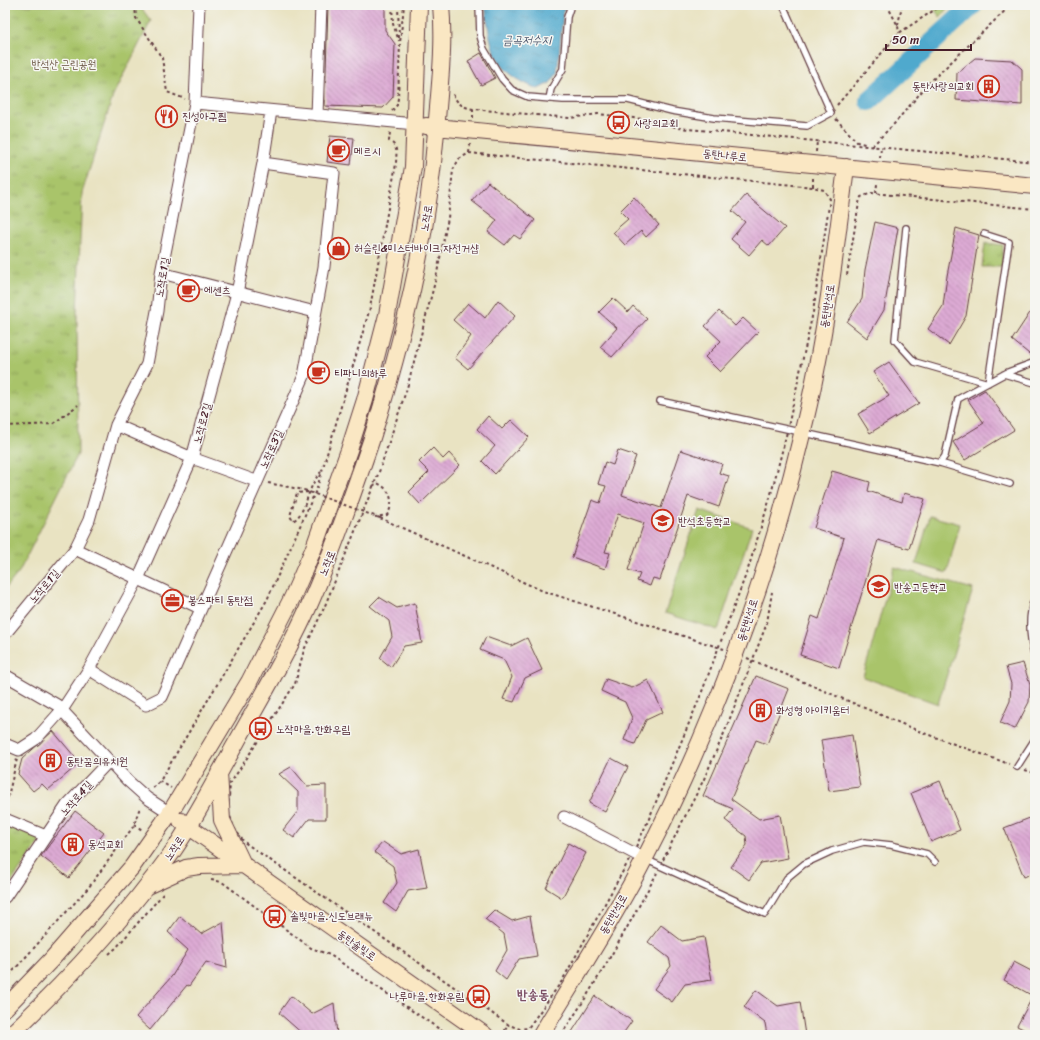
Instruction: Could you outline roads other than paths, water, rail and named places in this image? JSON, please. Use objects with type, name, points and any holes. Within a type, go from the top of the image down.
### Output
[{"type":"street","name":"노작로1길","points":[[5,634],[75,549],[89,520],[116,426],[147,364],[157,311],[161,273],[195,103],[199,5]]},
{"type":"street","points":[[317,115],[321,5]]},
{"type":"street","name":"노작로","points":[[5,1008],[52,959],[129,870],[170,813],[249,682],[292,598],[313,550],[349,450],[365,400],[387,315],[413,167],[419,5]]},
{"type":"street","name":"노작로","points":[[10,1035],[77,966],[126,911],[172,853],[200,809],[268,688],[293,640],[320,580],[352,498],[401,341],[415,280],[429,202],[441,61],[441,5]]},
{"type":"street","points":[[418,59],[428,68],[441,61]]},
{"type":"street","points":[[195,103],[415,124]]},
{"type":"street","name":"노작로2길","points":[[62,710],[89,669],[138,579],[192,458],[237,293],[263,163],[271,111]]},
{"type":"street","name":"동탄나루로","points":[[415,124],[1035,186]]},
{"type":"street","name":"노작로3길","points":[[89,669],[146,705],[162,697],[256,481],[304,376],[324,267],[334,173],[263,163]]},
{"type":"street","name":"동탄반석로","points":[[542,1035],[703,736],[736,653],[774,537],[795,432],[826,317],[846,167]]},
{"type":"street","points":[[408,199],[419,191],[429,202]]},
{"type":"street","points":[[161,273],[315,312]]},
{"type":"street","points":[[116,426],[192,458],[256,481]]},
{"type":"street","points":[[75,549],[200,608]]},
{"type":"street","points":[[5,675],[57,705],[109,761],[147,798],[170,813]]},
{"type":"street","points":[[5,744],[19,750],[36,739],[62,710]]},
{"type":"street","name":"노작로4길","points":[[5,897],[67,805],[109,761]]},
{"type":"street","points":[[202,761],[202,771],[206,777],[213,779],[219,773]]},
{"type":"street","points":[[129,870],[143,871],[145,877],[145,887],[186,868],[199,866],[243,865],[222,820],[219,773]]},
{"type":"street","name":"동탄솔빛로","points":[[170,813],[485,1035]]},
{"type":"street","points":[[564,817],[639,856]]},
{"type":"street","points":[[5,819],[46,836]]},
{"type":"lane","points":[[479,5],[480,36],[484,49],[502,79],[512,90],[528,97],[549,99],[628,100],[672,111],[714,118],[807,126],[831,113],[783,5]]},
{"type":"lane","points":[[549,99],[552,89],[563,69],[568,16],[571,5]]},
{"type":"lane","points":[[906,228],[895,340],[915,362],[988,383]]},
{"type":"lane","points":[[984,234],[1009,242],[988,383]]},
{"type":"lane","points":[[940,463],[945,456],[958,398],[1004,374],[1035,362]]},
{"type":"lane","points":[[1004,374],[1035,383]]},
{"type":"lane","points":[[660,402],[940,463],[1010,484]]},
{"type":"lane","points":[[1035,597],[1030,610],[1032,650],[1035,659]]},
{"type":"lane","points":[[1017,767],[1035,739]]},
{"type":"lane","points":[[639,856],[765,914],[787,878],[804,864],[832,851],[864,842],[927,854],[935,862]]},
{"type":"water","name":"금곡저수지","points":[[485,5],[565,5],[557,74],[550,83],[538,89],[523,82],[511,74],[503,66],[496,57],[492,46]]},
{"type":"waterway","points":[[869,101],[973,5]]},
{"type":"place","name":"동탄사랑의교회","points":[[989,86]]},
{"type":"place","name":"진성아구찜","points":[[166,116]]},
{"type":"place","name":"사랑의교회","points":[[619,123]]},
{"type":"place","name":"메르시","points":[[339,151]]},
{"type":"place","name":"허슬린&미스터바이크 자전거샵","points":[[338,248]]},
{"type":"place","name":"에센츠","points":[[188,290]]},
{"type":"place","name":"티파니의하루","points":[[319,373]]},
{"type":"place","name":"반석초등학교","points":[[663,521]]},
{"type":"place","name":"반송고등학교","points":[[878,587]]},
{"type":"place","name":"봉스파티 동탄점","points":[[173,600]]},
{"type":"place","name":"화성형 아이키움터","points":[[761,710]]},
{"type":"place","name":"노작마을.한화우림","points":[[261,729]]},
{"type":"place","name":"동탄꿈의유치원","points":[[50,761]]},
{"type":"place","name":"동석교회","points":[[72,844]]},
{"type":"place","name":"솔빛마을.신도브래뉴","points":[[274,916]]},
{"type":"place","name":"나루마을.한화우림","points":[[479,996]]},
{"type":"district","name":"반송동","points":[[533,994]]},
{"type":"park label","name":"반석산 근린공원","points":[[64,64]]}]
